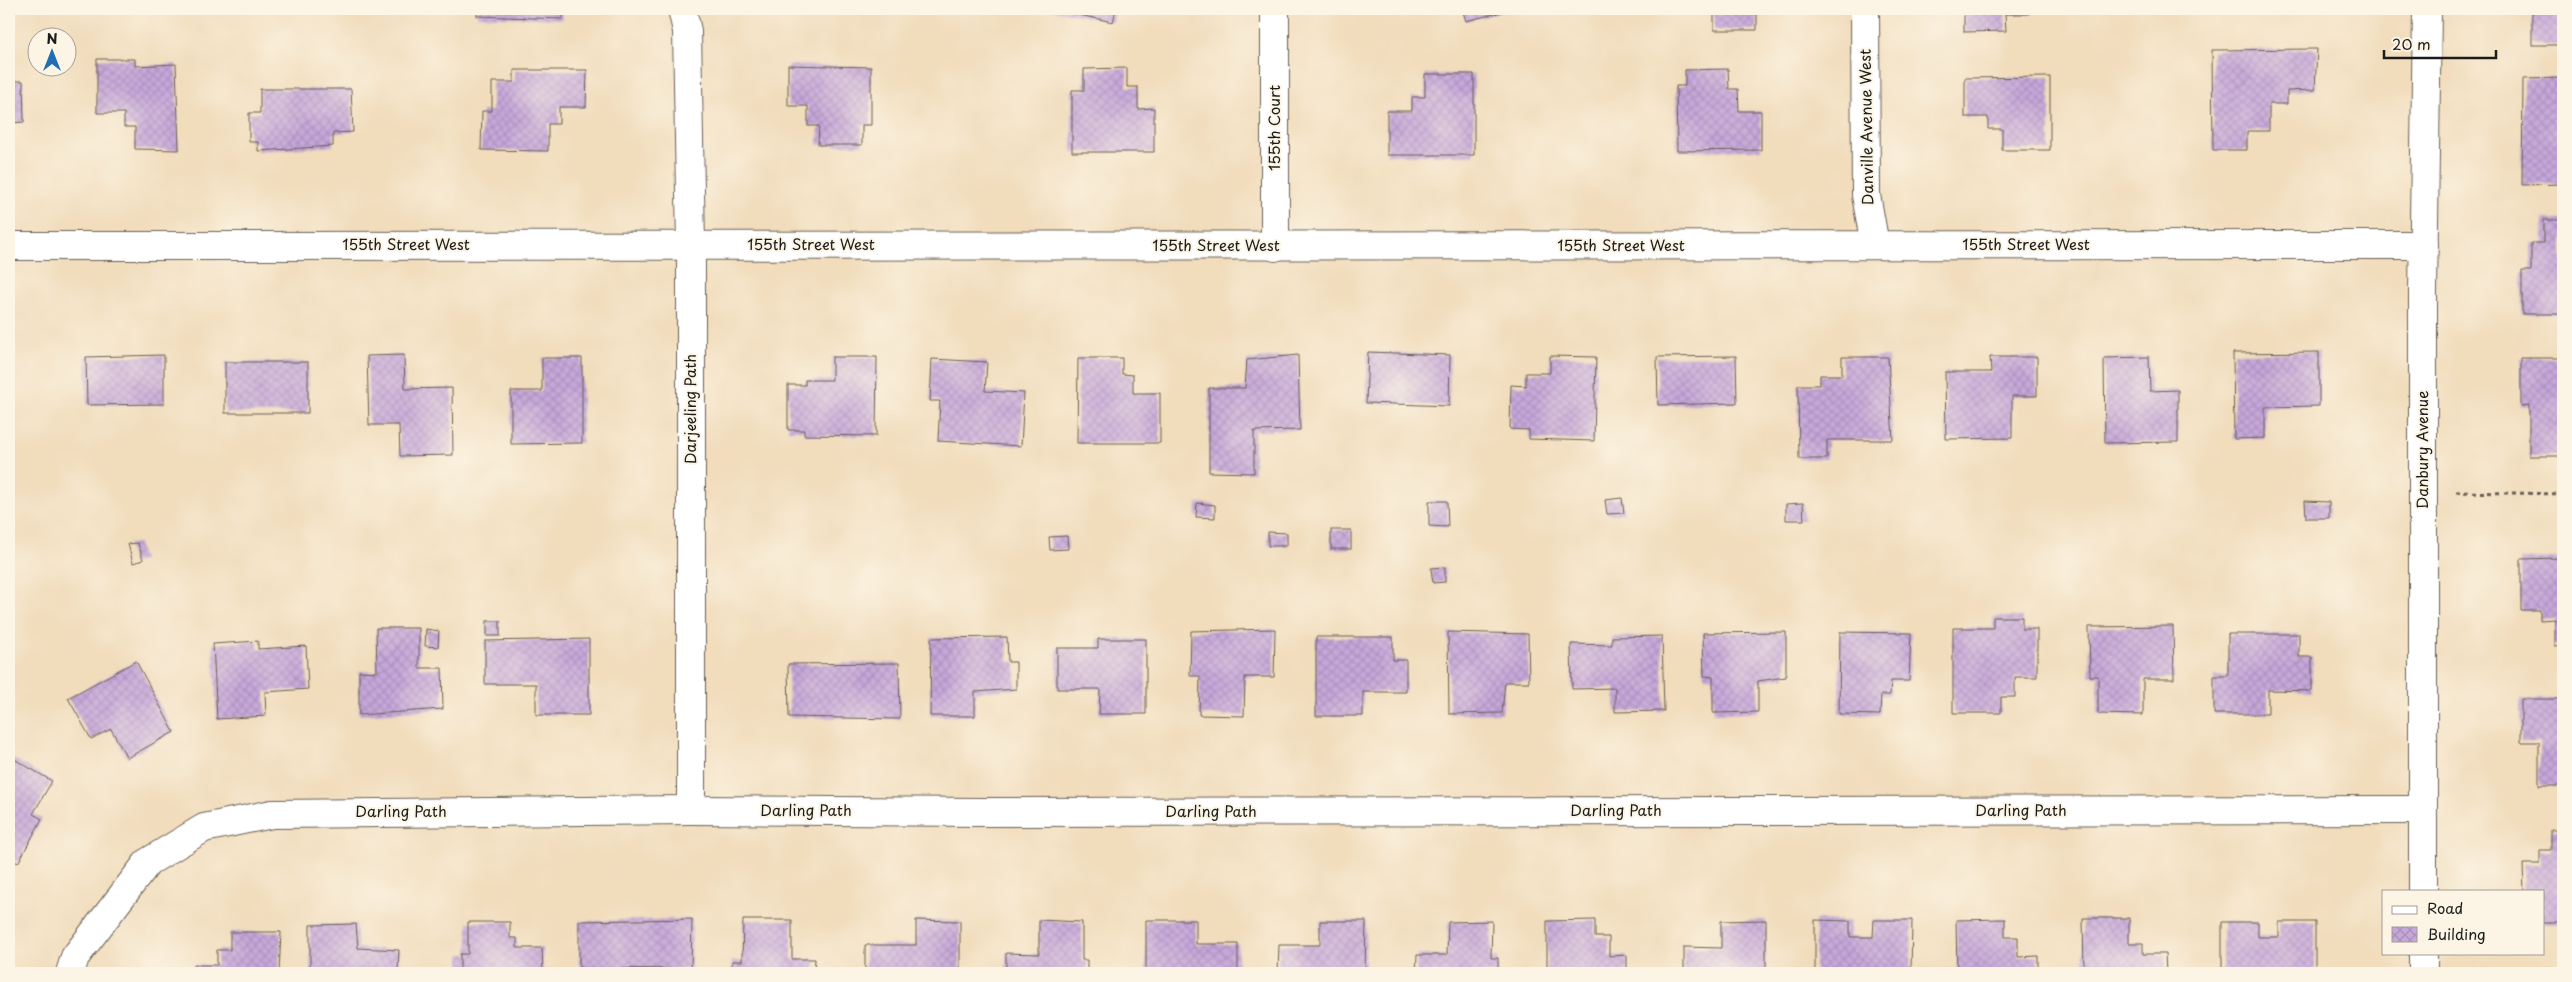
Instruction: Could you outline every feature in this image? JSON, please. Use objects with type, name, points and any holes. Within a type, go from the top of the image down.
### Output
[{"type":"street","name":"Darjeeling Path","points":[[682,9],[687,31],[691,245],[691,810]]},
{"type":"street","name":"155th Court","points":[[1275,9],[1275,247]]},
{"type":"street","name":"Danville Avenue West","points":[[1865,9],[1866,195],[1876,245]]},
{"type":"street","name":"Danbury Avenue","points":[[2423,890],[2422,491],[2427,9]]},
{"type":"street","name":"155th Street West","points":[[9,246],[691,245],[1275,247],[2424,245]]},
{"type":"street","name":"Darling Path","points":[[70,973],[74,957],[148,862],[204,828],[272,814],[691,810],[984,812],[2423,810]]},
{"type":"street","points":[[2423,954],[2423,973]]},
{"type":"path","points":[[2422,491],[2563,494]]},
{"type":"building","points":[[477,9],[563,9],[563,19],[477,16]]},
{"type":"building","points":[[1050,9],[1116,9],[1113,22]]},
{"type":"building","points":[[1462,9],[1506,9],[1506,11],[1466,21]]},
{"type":"building","points":[[1673,9],[1757,9],[1757,30],[1714,30],[1714,12],[1673,12]]},
{"type":"building","points":[[1964,9],[2029,9],[2029,14],[2005,14],[2006,31],[1964,32]]},
{"type":"building","points":[[2532,9],[2563,9],[2563,45],[2532,45]]},
{"type":"building","points":[[2317,49],[2315,90],[2287,91],[2287,104],[2269,104],[2269,131],[2247,131],[2247,150],[2213,150],[2212,50]]},
{"type":"building","points":[[97,59],[135,59],[135,66],[176,64],[179,150],[135,149],[135,127],[124,127],[124,113],[97,113]]},
{"type":"building","points":[[788,65],[871,67],[871,125],[862,125],[862,145],[818,145],[819,126],[808,126],[808,106],[788,106]]},
{"type":"building","points":[[1127,68],[1127,87],[1138,87],[1138,109],[1154,108],[1154,152],[1072,152],[1072,90],[1084,90],[1084,69]]},
{"type":"building","points":[[1728,69],[1729,89],[1738,89],[1739,111],[1761,111],[1761,150],[1677,151],[1676,86],[1685,86],[1685,70]]},
{"type":"building","points":[[514,70],[587,70],[586,107],[559,107],[559,124],[548,124],[548,151],[481,150],[482,111],[492,111],[492,82],[514,82]]},
{"type":"building","points":[[1425,74],[1474,74],[1474,155],[1387,155],[1387,111],[1412,111],[1412,97],[1425,97]]},
{"type":"building","points":[[2050,77],[2050,150],[2002,150],[2002,129],[1988,129],[1988,117],[1965,117],[1965,78]]},
{"type":"building","points":[[2563,78],[2563,184],[2522,185],[2523,79]]},
{"type":"building","points":[[9,81],[23,81],[24,122],[9,123]]},
{"type":"building","points":[[260,89],[351,89],[353,132],[333,133],[333,146],[258,151],[258,142],[249,142],[249,113],[260,113]]},
{"type":"building","points":[[2544,220],[2563,220],[2563,314],[2522,314],[2522,271],[2531,271],[2531,243],[2544,243]]},
{"type":"building","points":[[1368,352],[1450,355],[1449,406],[1366,403]]},
{"type":"building","points":[[2319,352],[2319,406],[2265,407],[2265,438],[2234,439],[2233,353]]},
{"type":"building","points":[[164,355],[164,404],[87,405],[86,357]]},
{"type":"building","points":[[404,355],[405,389],[452,388],[453,455],[400,456],[399,425],[369,425],[367,356]]},
{"type":"building","points":[[1298,355],[1300,430],[1254,431],[1254,473],[1209,472],[1209,388],[1245,388],[1247,360]]},
{"type":"building","points":[[1550,356],[1596,357],[1594,441],[1529,439],[1529,430],[1510,429],[1511,385],[1526,386],[1526,373],[1550,373]]},
{"type":"building","points":[[1736,356],[1737,403],[1658,405],[1657,357]]},
{"type":"building","points":[[832,357],[877,357],[876,436],[804,435],[804,430],[788,430],[788,385],[805,385],[805,380],[832,380]]},
{"type":"building","points":[[1842,357],[1888,357],[1893,440],[1827,440],[1827,459],[1799,459],[1798,385],[1820,385],[1820,375],[1842,375]]},
{"type":"building","points":[[1990,357],[2037,357],[2037,396],[2012,396],[2012,438],[1946,439],[1945,372],[1991,372]]},
{"type":"building","points":[[2149,357],[2150,391],[2178,390],[2178,442],[2105,443],[2104,358]]},
{"type":"building","points":[[542,358],[582,358],[582,443],[511,444],[511,391],[542,391]]},
{"type":"building","points":[[1078,358],[1122,358],[1122,374],[1133,375],[1133,393],[1160,393],[1160,443],[1077,443]]},
{"type":"building","points":[[2521,358],[2563,358],[2563,456],[2529,456],[2529,405],[2521,406]]},
{"type":"building","points":[[932,359],[987,362],[985,391],[1024,393],[1021,446],[938,441],[940,401],[930,401]]},
{"type":"building","points":[[225,362],[308,362],[308,413],[225,413]]},
{"type":"building","points":[[9,367],[13,367],[11,410],[9,410]]},
{"type":"building","points":[[1622,498],[1624,513],[1607,514],[1605,500]]},
{"type":"building","points":[[1429,501],[1447,501],[1448,527],[1429,526]]},
{"type":"building","points":[[2305,501],[2329,502],[2329,518],[2306,518]]},
{"type":"building","points":[[1197,503],[1215,505],[1215,518],[1196,517]]},
{"type":"building","points":[[1803,503],[1804,520],[1786,520],[1786,504]]},
{"type":"building","points":[[1331,530],[1351,530],[1351,549],[1331,549]]},
{"type":"building","points":[[1268,532],[1287,533],[1287,546],[1268,546]]},
{"type":"building","points":[[1067,536],[1068,549],[1050,550],[1049,537]]},
{"type":"building","points":[[138,543],[143,560],[133,563],[128,544]]},
{"type":"building","points":[[2562,558],[2563,645],[2555,646],[2555,619],[2540,620],[2540,610],[2521,610],[2521,559]]},
{"type":"building","points":[[1445,567],[1445,582],[1433,583],[1431,568]]},
{"type":"building","points":[[1993,617],[2022,617],[2022,629],[2037,629],[2037,677],[2015,677],[2015,697],[2001,697],[2001,713],[1953,713],[1953,628],[1993,628]]},
{"type":"building","points":[[487,621],[500,621],[500,636],[487,636]]},
{"type":"building","points":[[2173,626],[2174,679],[2143,679],[2143,715],[2098,714],[2098,676],[2090,676],[2089,627]]},
{"type":"building","points":[[376,628],[419,628],[419,668],[442,668],[443,709],[359,715],[359,671],[377,672]]},
{"type":"building","points":[[426,629],[439,631],[438,647],[425,646]]},
{"type":"building","points":[[1275,629],[1274,677],[1245,677],[1244,716],[1199,715],[1200,676],[1190,676],[1191,631]]},
{"type":"building","points":[[1448,632],[1528,634],[1529,682],[1505,682],[1502,713],[1449,714]]},
{"type":"building","points":[[1786,632],[1786,677],[1758,681],[1758,712],[1713,713],[1713,677],[1704,676],[1703,633]]},
{"type":"building","points":[[1840,632],[1911,633],[1909,681],[1891,681],[1890,695],[1881,695],[1880,715],[1839,714]]},
{"type":"building","points":[[2228,634],[2299,634],[2299,657],[2312,657],[2312,691],[2268,690],[2268,714],[2214,714],[2214,676],[2228,676]]},
{"type":"building","points":[[1662,636],[1664,711],[1615,712],[1615,688],[1572,689],[1571,644],[1612,645],[1612,637]]},
{"type":"building","points":[[1007,637],[1008,662],[1016,662],[1016,689],[975,692],[975,716],[930,716],[931,638]]},
{"type":"building","points":[[1316,637],[1393,637],[1393,660],[1406,660],[1406,692],[1363,692],[1363,716],[1316,716]]},
{"type":"building","points":[[589,639],[589,715],[536,715],[536,684],[485,684],[485,641]]},
{"type":"building","points":[[1098,639],[1146,639],[1146,714],[1099,714],[1100,689],[1057,689],[1057,648],[1098,648]]},
{"type":"building","points":[[258,641],[258,649],[306,646],[308,689],[265,692],[266,716],[217,719],[213,644]]},
{"type":"building","points":[[136,661],[174,732],[127,758],[111,729],[91,739],[68,698]]},
{"type":"building","points":[[899,663],[900,719],[789,717],[788,664]]},
{"type":"building","points":[[2521,699],[2563,699],[2563,786],[2539,786],[2539,742],[2521,742]]},
{"type":"building","points":[[9,756],[52,781],[33,814],[42,819],[18,863],[9,858]]},
{"type":"building","points":[[2551,830],[2563,830],[2563,923],[2544,923],[2544,890],[2524,890],[2523,864],[2540,864],[2540,850],[2551,850]]},
{"type":"building","points":[[2083,918],[2129,918],[2129,943],[2143,943],[2143,954],[2165,954],[2166,973],[2084,973]]},
{"type":"building","points":[[692,919],[691,969],[579,968],[579,921]]},
{"type":"building","points":[[2005,919],[2005,937],[2018,937],[2018,957],[2038,956],[2038,973],[1957,973],[1956,920]]},
{"type":"building","points":[[743,920],[792,920],[792,959],[815,959],[814,973],[732,973],[732,961],[742,961]]},
{"type":"building","points":[[916,920],[960,921],[960,973],[865,972],[865,945],[916,945]]},
{"type":"building","points":[[1039,920],[1082,922],[1082,960],[1087,960],[1087,973],[1006,973],[1006,953],[1039,954]]},
{"type":"building","points":[[1146,920],[1196,920],[1196,944],[1238,944],[1238,973],[1146,973]]},
{"type":"building","points":[[1595,920],[1595,937],[1609,937],[1609,956],[1627,955],[1627,973],[1547,973],[1547,921]]},
{"type":"building","points":[[1766,920],[1766,973],[1684,973],[1684,947],[1721,948],[1721,921]]},
{"type":"building","points":[[1815,920],[1850,921],[1850,937],[1873,937],[1874,920],[1912,920],[1911,973],[1815,973]]},
{"type":"building","points":[[1320,921],[1366,921],[1365,973],[1278,973],[1279,945],[1320,945]]},
{"type":"building","points":[[1492,921],[1491,958],[1498,958],[1498,973],[1416,973],[1417,955],[1447,955],[1448,922]]},
{"type":"building","points":[[468,922],[510,922],[510,938],[517,938],[517,948],[542,948],[543,973],[460,973],[460,954],[468,954]]},
{"type":"building","points":[[2222,922],[2258,922],[2258,937],[2279,937],[2279,922],[2315,922],[2315,973],[2222,973]]},
{"type":"building","points":[[356,924],[358,948],[399,950],[398,973],[310,973],[310,925]]},
{"type":"building","points":[[230,932],[281,932],[279,973],[194,973],[194,965],[217,965],[217,950],[230,950]]}]
